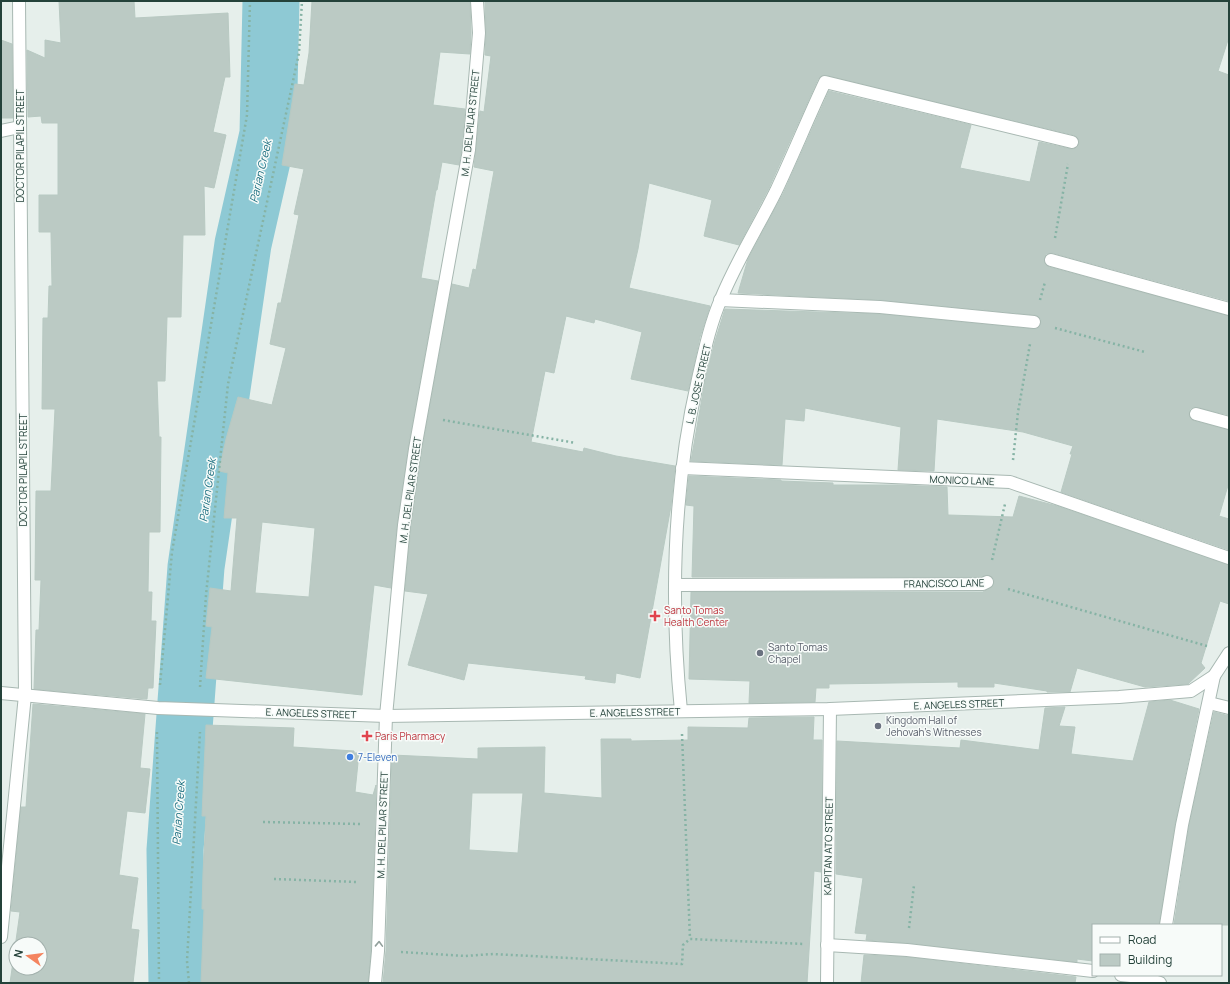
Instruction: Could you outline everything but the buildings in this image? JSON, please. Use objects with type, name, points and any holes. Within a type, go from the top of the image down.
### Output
[{"type":"street","name":"DOCTOR PILAPIL STREET","points":[[1,937],[25,695],[19,1]]},
{"type":"street","name":"M. H. DEL PILAR STREET","points":[[375,983],[378,951],[386,716],[404,525],[421,417],[469,150],[479,33],[477,1]]},
{"type":"street","name":"L. B. JOSE STREET","points":[[681,711],[675,585],[676,528],[682,468],[692,404],[720,300],[777,189],[825,82],[1072,142]]},
{"type":"street","points":[[1,131],[20,127]]},
{"type":"street","points":[[1051,260],[1229,309]]},
{"type":"street","points":[[720,300],[880,307],[1034,322]]},
{"type":"street","points":[[1196,414],[1229,422]]},
{"type":"street","name":"MONICO LANE","points":[[682,468],[1010,482],[1229,558]]},
{"type":"street","name":"FRANCISCO LANE","points":[[675,585],[983,584],[987,582]]},
{"type":"street","name":"E. ANGELES STREET","points":[[1,693],[162,708],[386,716],[830,709],[1164,694],[1191,690],[1214,676],[1229,653]]},
{"type":"street","points":[[1166,924],[1182,825],[1214,676]]},
{"type":"street","points":[[1209,703],[1229,708]]},
{"type":"street","name":"KAPITAN ATO STREET","points":[[827,983],[830,709]]},
{"type":"street","points":[[827,945],[907,950],[1092,971]]},
{"type":"street","points":[[1128,976],[1158,980]]},
{"type":"path","points":[[159,983],[162,708],[172,552],[247,115],[250,1]]},
{"type":"path","points":[[189,983],[187,961],[197,709],[206,595],[228,384],[299,53],[302,1]]},
{"type":"path","points":[[987,582],[1010,482],[1018,412],[1034,322],[1051,260],[1072,142]]},
{"type":"path","points":[[1034,322],[1145,352]]},
{"type":"path","points":[[421,417],[576,443]]},
{"type":"path","name":"FRANCISCO LANE","points":[[987,582],[1203,645]]},
{"type":"path","points":[[681,711],[690,939]]},
{"type":"path","points":[[263,822],[382,825]]},
{"type":"path","points":[[274,879],[380,883]]},
{"type":"path","points":[[907,950],[914,885]]},
{"type":"path","points":[[378,951],[465,956],[493,954],[682,964],[683,945],[690,939],[827,945]]},
{"type":"waterway","name":"Parian Creek","points":[[177,983],[175,850],[196,567],[243,244],[268,134],[271,1]]},
{"type":"place","name":"Santo Tomas Health Center","points":[[655,616]]},
{"type":"place","name":"Santo Tomas Chapel","points":[[760,653]]},
{"type":"place","name":"Kingdom Hall of Jehovah's Witnesses","points":[[878,726]]},
{"type":"place","name":"Paris Pharmacy","points":[[367,736]]},
{"type":"place","name":"7-Eleven","points":[[350,757]]}]
